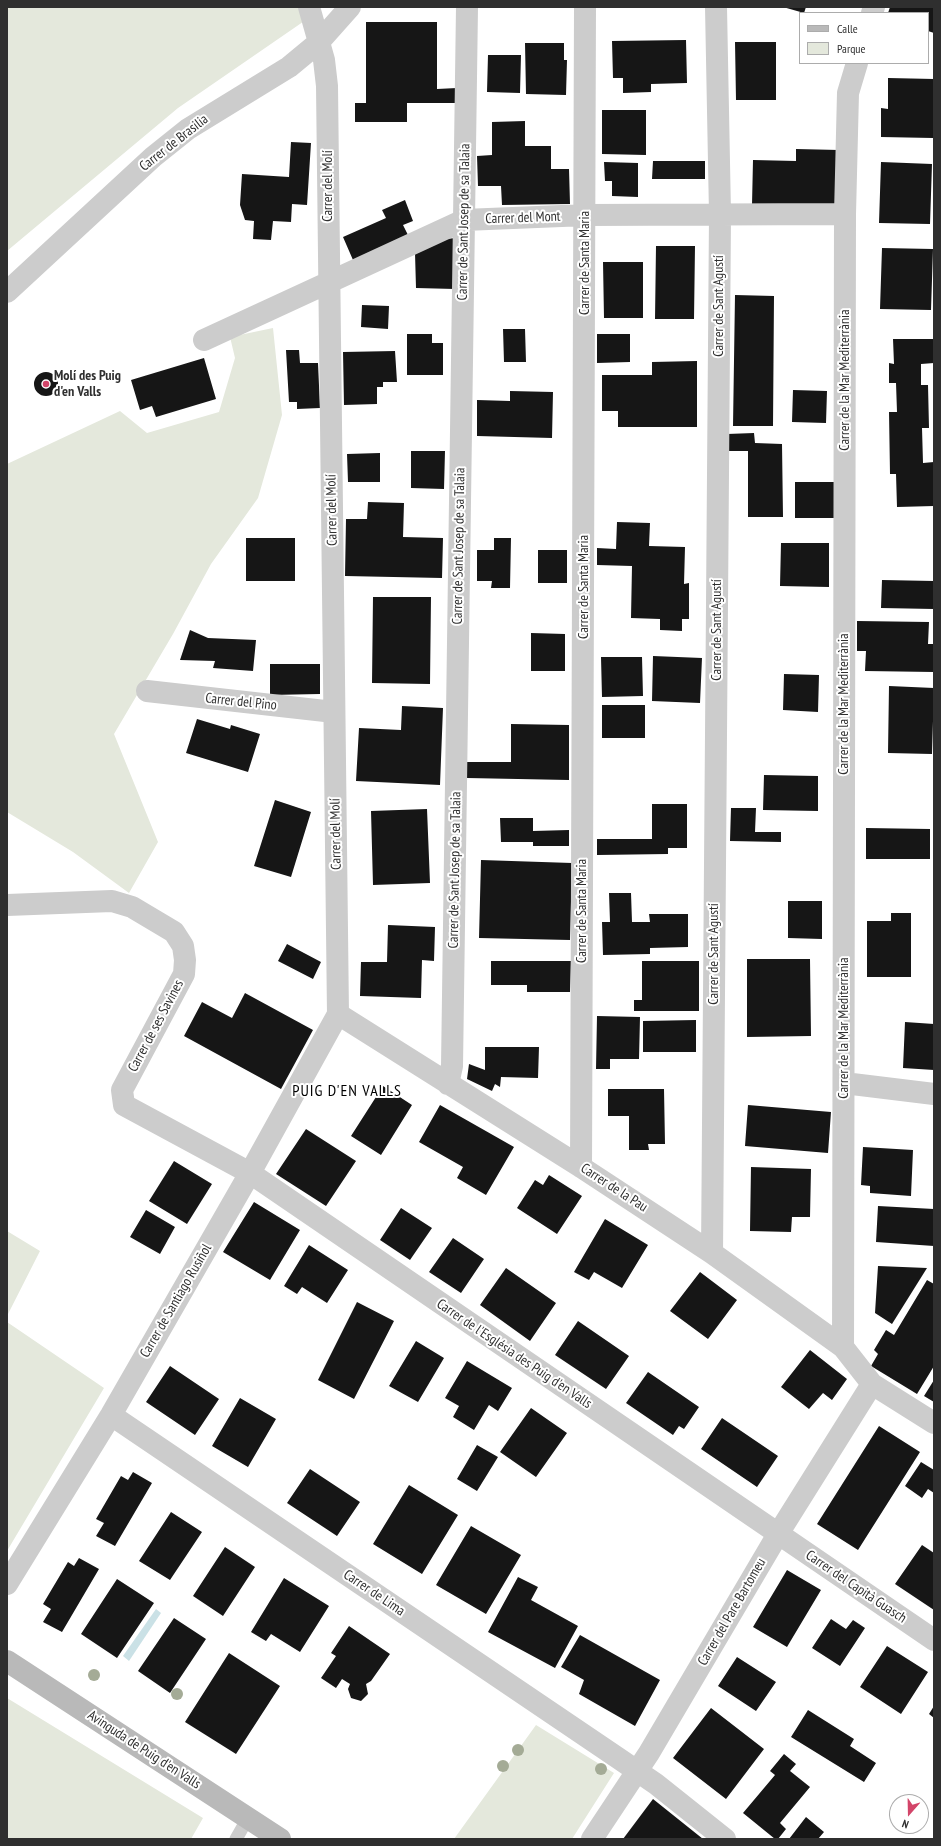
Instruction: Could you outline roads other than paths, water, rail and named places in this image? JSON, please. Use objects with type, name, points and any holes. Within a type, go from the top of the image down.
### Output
[{"type":"street","name":"Carrer del Molí","points":[[310,7],[318,43],[324,60],[327,86],[338,1014]]},
{"type":"street","name":"Carrer de Brasilia","points":[[7,292],[153,157],[188,129],[289,67],[318,43],[350,7]]},
{"type":"street","name":"Carrer de Sant Josep de sa Talaia","points":[[448,1084],[452,1066],[467,7]]},
{"type":"street","name":"Carrer de Santa Maria","points":[[581,1167],[586,7]]},
{"type":"street","name":"Carrer de Sant Agustí","points":[[712,1253],[720,214],[716,7]]},
{"type":"street","name":"Carrer de la Mar Mediterrània","points":[[843,1347],[845,214],[848,93],[857,64]]},
{"type":"street","name":"Carrer del Mont","points":[[204,340],[464,220],[586,215],[845,214]]},
{"type":"street","name":"Carrer del Pino","points":[[147,691],[334,712]]},
{"type":"street","name":"Carrer de ses Savines","points":[[7,904],[112,901],[132,907],[174,932],[183,946],[185,960],[184,974],[122,1090],[124,1105],[250,1173]]},
{"type":"street","name":"Carrer de la Pau","points":[[338,1014],[581,1167],[712,1253],[843,1347],[872,1384],[934,1423]]},
{"type":"street","name":"Carrer de Santiago Rusiñol","points":[[7,1584],[111,1415],[250,1173],[338,1014]]},
{"type":"street","points":[[844,1083],[934,1094]]},
{"type":"street","name":"Carrer de l'Església des Puig d'en Valls","points":[[250,1173],[778,1534]]},
{"type":"street","name":"Carrer del Pare Bartomeu","points":[[592,1839],[638,1771],[778,1534],[872,1384]]},
{"type":"street","name":"Carrer de Lima","points":[[111,1415],[638,1771],[725,1839]]},
{"type":"street","name":"Carrer del Capità Guasch","points":[[778,1534],[934,1640]]},
{"type":"street","name":"Avinguda de Puig d'en Valls","points":[[7,1661],[280,1839]]},
{"type":"lane","points":[[236,1839],[248,1818]]},
{"type":"water","points":[[156,1609],[161,1613],[129,1661],[123,1656]]},
{"type":"place","name":"Molí des Puig d'en Valls","points":[[46,384]]},
{"type":"district","name":"PUIG D'EN VALLS","points":[[347,1091]]}]
